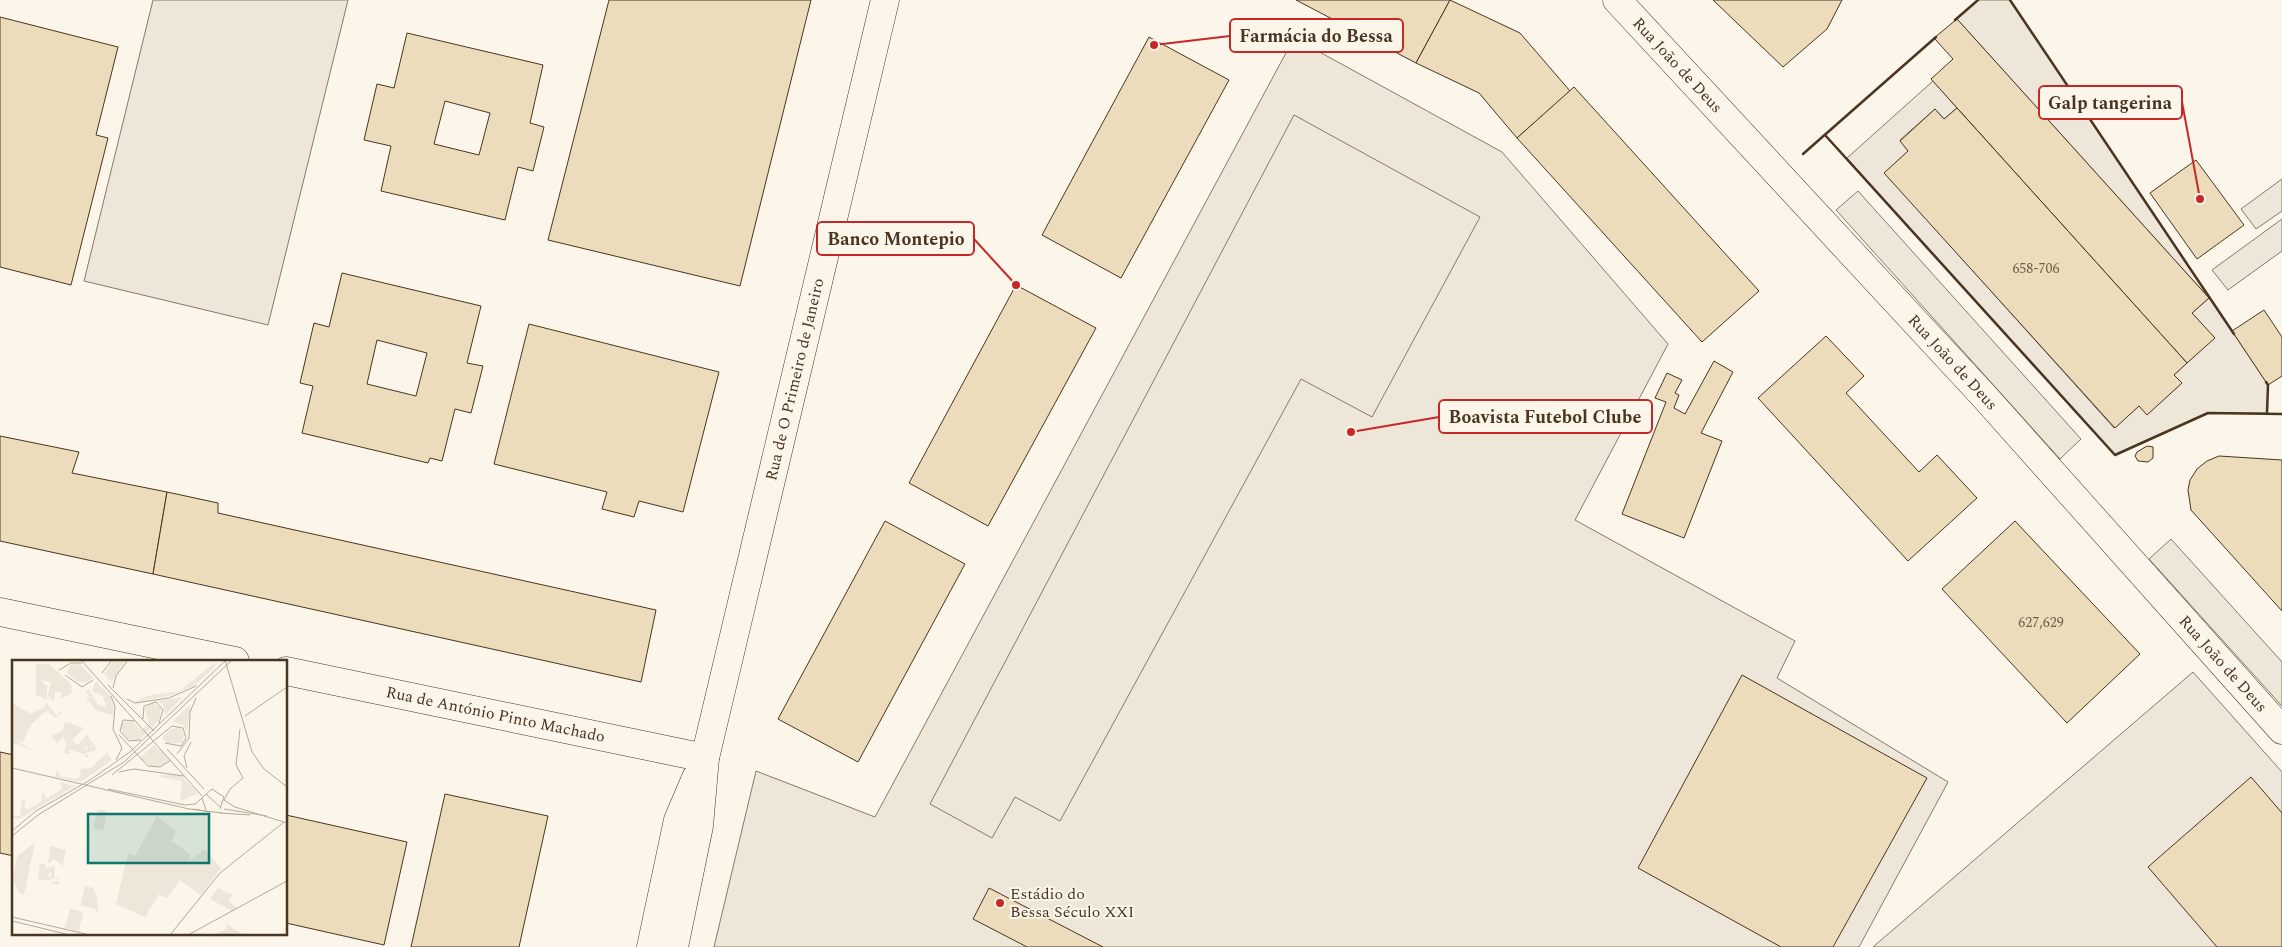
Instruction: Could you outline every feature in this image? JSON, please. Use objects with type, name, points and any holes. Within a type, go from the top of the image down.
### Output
[{"type":"street","name":"Rua de O Primeiro de Janeiro","points":[[674,947],[699,826],[705,758],[886,0]]},
{"type":"street","name":"Rua João de Deus","points":[[1617,0],[1983,396],[2282,730]]},
{"type":"street","points":[[0,612],[230,660]]},
{"type":"street","name":"Rua de António Pinto Machado","points":[[288,672],[705,758]]},
{"type":"street","name":"Rua de O Primeiro de Janeiro","points":[[650,947],[678,820],[705,758]]},
{"type":"shaded area","points":[[153,0],[348,0],[268,325],[84,281]]},
{"type":"shaded area","points":[[1978,0],[2010,0],[2268,385],[2267,413],[2208,413],[2115,455],[1847,158],[1933,81],[1957,108],[1944,119],[1935,109],[1900,140],[1908,151],[1885,173],[2114,428],[2139,406],[2147,414],[2181,384],[2174,375],[2214,338],[2192,313],[2209,298],[1957,19]]},
{"type":"shaded area","points":[[1294,38],[1502,152],[1668,344],[1575,520],[1795,641],[1777,678],[1948,782],[1859,947],[714,947],[756,771],[875,817]]},
{"type":"shaded area","points":[[1294,115],[1480,217],[1372,417],[1301,379],[1060,821],[1015,797],[992,838],[930,804]]},
{"type":"shaded area","points":[[2282,179],[2282,211],[2256,229],[2241,209]]},
{"type":"shaded area","points":[[1858,191],[2081,439],[2060,459],[1836,210]]},
{"type":"shaded area","points":[[2282,219],[2282,251],[2228,290],[2212,270]]},
{"type":"shaded area","points":[[2171,539],[2282,662],[2282,706],[2149,559]]},
{"type":"shaded area","points":[[2193,672],[2282,772],[2282,947],[1873,947]]},
{"type":"building","points":[[609,0],[811,0],[740,286],[548,240]]},
{"type":"building","points":[[1296,0],[1450,0],[1416,63]]},
{"type":"building","points":[[1450,0],[1520,33],[1570,91],[1517,138],[1479,93],[1416,63]]},
{"type":"building","points":[[1713,0],[1842,0],[1827,29],[1783,67]]},
{"type":"building","points":[[0,17],[118,47],[96,135],[108,138],[71,285],[0,267]]},
{"type":"building","points":[[1957,19],[2209,298],[2192,313],[2215,338],[2187,363],[1931,79],[1953,59],[1934,38]]},
{"type":"building","points":[[407,33],[543,65],[530,123],[544,127],[533,171],[518,167],[505,220],[381,191],[391,146],[364,140],[377,84],[394,88]],"holes":[[[445,101],[490,113],[479,155],[434,144]]]},
{"type":"building","points":[[1149,37],[1229,80],[1121,278],[1042,235]]},
{"type":"building","points":[[1574,87],[1759,291],[1702,342],[1517,138]]},
{"type":"building","points":[[1957,108],[2187,363],[2174,375],[2182,383],[2147,415],[2139,406],[2115,428],[1884,173],[1908,151],[1900,141],[1935,109],[1944,119]]},
{"type":"building","points":[[2196,160],[2244,225],[2197,259],[2150,193]]},
{"type":"building","points":[[342,273],[481,306],[467,363],[483,366],[471,413],[455,409],[442,461],[430,458],[428,463],[302,433],[313,386],[300,383],[314,323],[329,327]],"holes":[[[377,340],[427,353],[416,396],[367,384]]]},
{"type":"building","points":[[1016,285],[1096,328],[988,526],[909,483]]},
{"type":"building","points":[[2264,310],[2282,337],[2282,376],[2268,385],[2232,331]]},
{"type":"building","points":[[529,324],[719,372],[683,512],[639,501],[634,517],[602,509],[607,492],[494,464]]},
{"type":"building","points":[[1826,336],[1864,376],[1846,393],[1919,472],[1937,455],[1977,498],[1908,561],[1758,398]]},
{"type":"building","points":[[1714,361],[1733,372],[1701,433],[1722,441],[1684,538],[1622,514],[1666,402],[1655,398],[1667,373],[1682,380],[1675,393],[1679,395],[1674,408],[1685,414]]},
{"type":"building","points":[[0,436],[79,452],[72,473],[167,492],[153,574],[0,541]]},
{"type":"building","points":[[2147,446],[2153,447],[2153,458],[2148,462],[2138,461],[2135,456],[2137,452]]},
{"type":"building","points":[[2219,456],[2282,460],[2282,611],[2191,510],[2188,490],[2190,480],[2197,469],[2207,461]]},
{"type":"building","points":[[167,492],[218,503],[218,513],[656,610],[641,682],[153,574]]},
{"type":"building","points":[[885,521],[965,564],[858,762],[778,719]]},
{"type":"building","points":[[2015,521],[2140,654],[2067,723],[1942,589]]},
{"type":"building","points":[[1742,675],[1927,778],[1833,947],[1781,947],[1638,868]]},
{"type":"building","points":[[0,752],[12,755],[12,856],[0,853]]},
{"type":"building","points":[[2251,777],[2282,813],[2282,947],[2217,947],[2148,867]]},
{"type":"building","points":[[445,794],[548,816],[519,947],[411,947]]},
{"type":"building","points":[[288,815],[407,842],[384,945],[288,923]]},
{"type":"building","name":"Estádio do Bessa Século XXI","points":[[989,888],[1103,947],[1027,947],[973,919]]},
{"type":"wall","points":[[1955,20],[1978,0]]},
{"type":"wall","points":[[2010,0],[2234,334]]},
{"type":"wall","points":[[1803,154],[1936,37]]},
{"type":"wall","points":[[1825,135],[2115,455],[2208,413],[2282,414]]},
{"type":"wall","points":[[2266,382],[2268,385],[2267,413]]},
{"type":"place","name":"Farmácia do Bessa","points":[[1154,45]]},
{"type":"place","name":"Galp tangerina","points":[[2200,199]]},
{"type":"place","name":"Banco Montepio","points":[[1016,285]]},
{"type":"place","name":"Boavista Futebol Clube","points":[[1351,432]]},
{"type":"place","name":"Estádio do Bessa Século XXI","points":[[1000,903]]}]
